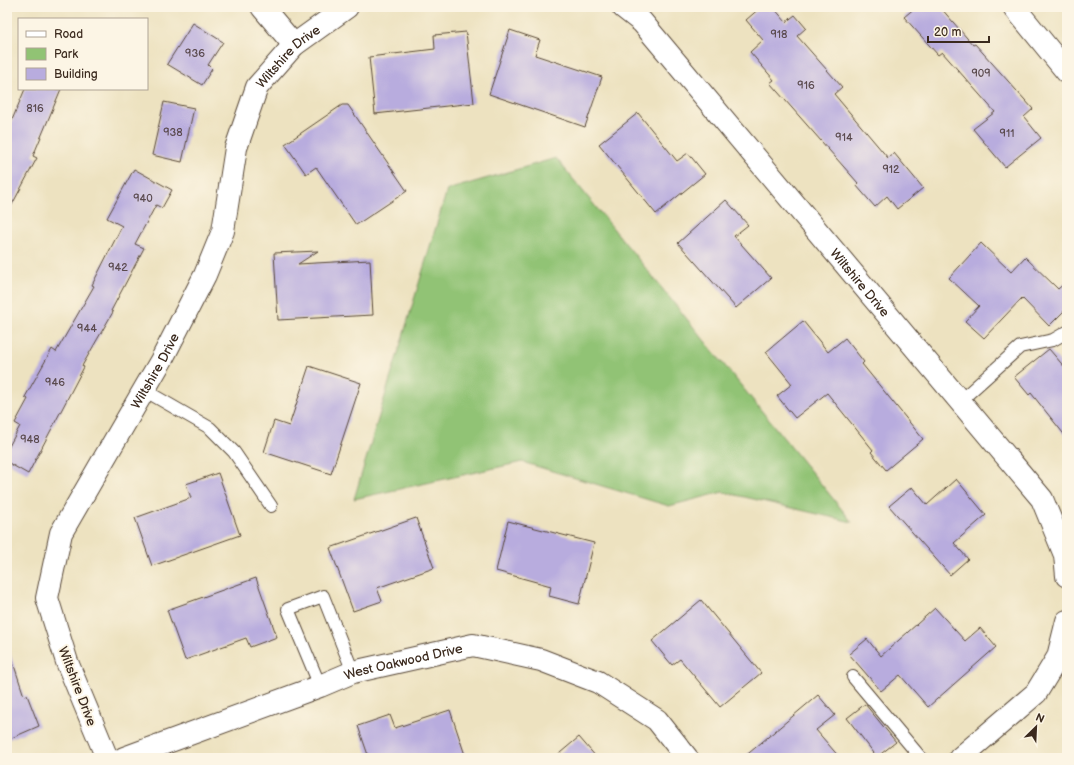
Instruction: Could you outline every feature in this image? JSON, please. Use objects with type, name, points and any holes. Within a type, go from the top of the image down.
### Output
[{"type":"street","points":[[262,7],[294,45]]},
{"type":"street","name":"Wiltshire Drive","points":[[107,758],[67,662],[47,598],[61,533],[162,359],[205,275],[223,231],[236,148],[257,87],[294,45],[347,7]]},
{"type":"street","name":"Wiltshire Drive","points":[[623,7],[642,22],[1042,499],[1065,555],[1067,576]]},
{"type":"street","points":[[1014,7],[1067,72]]},
{"type":"street","points":[[960,758],[1036,693],[1058,657],[1067,621]]},
{"type":"street","name":"West Oakwood Drive","points":[[124,758],[320,686],[353,672],[473,645],[541,660],[598,682],[657,720],[687,758]]},
{"type":"lane","points":[[960,402],[1020,347],[1053,340],[1067,332]]},
{"type":"lane","points":[[144,390],[210,428],[234,452],[271,506]]},
{"type":"lane","points":[[320,686],[288,609],[323,596],[353,672]]},
{"type":"lane","points":[[854,677],[921,758]]},
{"type":"green space","points":[[556,158],[852,522],[723,492],[669,506],[522,462],[354,499],[447,190]]},
{"type":"building","points":[[761,7],[773,7],[786,22],[795,15],[806,28],[797,36],[842,87],[834,94],[888,158],[894,153],[923,188],[897,209],[887,196],[875,207],[856,185],[858,183],[770,83],[774,80],[750,52],[763,40],[746,20]]},
{"type":"building","points":[[916,7],[940,7],[973,45],[975,44],[1033,109],[1024,117],[1041,138],[1005,167],[973,129],[995,112],[942,52],[938,55],[904,17]]},
{"type":"building","points":[[193,23],[223,42],[208,65],[212,69],[202,85],[167,64]]},
{"type":"building","points":[[510,30],[540,40],[535,55],[602,77],[585,127],[489,94]]},
{"type":"building","points":[[466,32],[474,103],[375,114],[369,57],[435,49],[434,35]]},
{"type":"building","points":[[25,90],[61,90],[33,156],[37,158],[7,214],[7,132]]},
{"type":"building","points":[[164,102],[194,108],[182,162],[152,155]]},
{"type":"building","points":[[342,105],[348,105],[407,191],[356,225],[316,167],[306,174],[285,144]]},
{"type":"building","points":[[638,113],[677,161],[688,153],[705,174],[656,214],[599,144]]},
{"type":"building","points":[[134,169],[172,190],[162,208],[156,205],[135,244],[144,248],[111,311],[113,312],[82,366],[84,367],[28,474],[7,462],[7,450],[20,426],[15,423],[28,399],[25,397],[52,349],[56,352],[94,286],[92,285],[122,226],[107,218]]},
{"type":"building","points":[[726,200],[748,225],[734,236],[771,278],[736,308],[678,243]]},
{"type":"building","points":[[981,243],[1011,272],[1025,257],[1058,289],[1067,281],[1067,308],[1049,326],[1022,298],[984,338],[965,321],[979,306],[949,278]]},
{"type":"building","points":[[318,251],[298,264],[370,260],[373,315],[278,320],[274,253]]},
{"type":"building","points":[[803,321],[828,352],[845,338],[864,362],[862,364],[923,439],[886,470],[871,452],[873,450],[827,393],[795,418],[777,396],[792,384],[766,352]]},
{"type":"building","points":[[1049,349],[1067,370],[1067,438],[1031,393],[1029,395],[1014,377]]},
{"type":"building","points":[[309,366],[361,383],[331,474],[264,452],[274,421],[289,426]]},
{"type":"building","points":[[218,473],[240,535],[152,566],[135,518],[191,498],[186,484]]},
{"type":"building","points":[[956,479],[986,515],[954,543],[968,559],[950,575],[889,506],[912,487],[927,505]]},
{"type":"building","points":[[416,518],[434,568],[377,588],[382,601],[353,611],[330,548]]},
{"type":"building","points":[[508,521],[594,543],[579,604],[549,596],[551,586],[496,571]]},
{"type":"building","points":[[256,578],[277,637],[250,647],[246,638],[185,660],[167,610]]},
{"type":"building","points":[[701,600],[761,673],[720,707],[680,659],[672,665],[652,641]]},
{"type":"building","points":[[935,608],[965,641],[980,628],[996,647],[928,707],[900,675],[881,691],[849,654],[867,639],[881,656]]},
{"type":"building","points":[[7,653],[10,653],[24,696],[27,695],[39,726],[7,740]]},
{"type":"building","points":[[818,695],[835,715],[816,730],[840,758],[743,758]]},
{"type":"building","points":[[865,704],[896,742],[877,757],[847,718]]},
{"type":"building","points":[[450,710],[466,758],[369,758],[358,726],[390,715],[395,728]]},
{"type":"building","points":[[579,737],[597,758],[554,758]]}]
